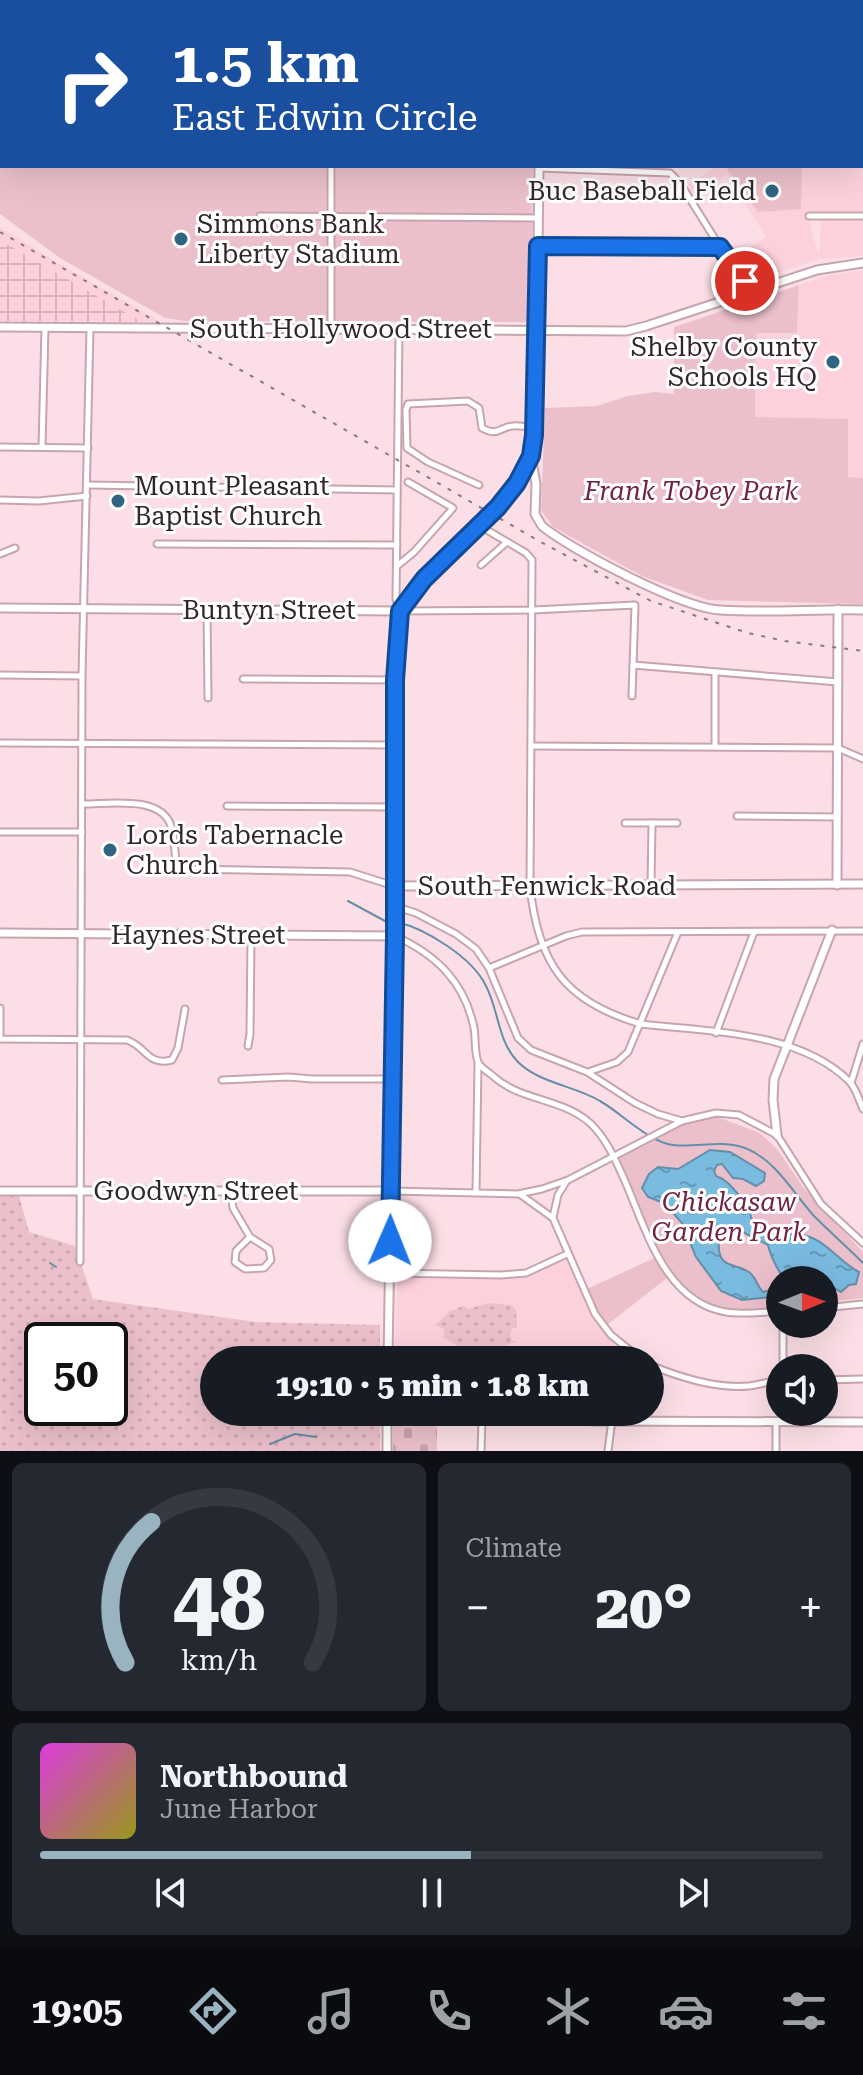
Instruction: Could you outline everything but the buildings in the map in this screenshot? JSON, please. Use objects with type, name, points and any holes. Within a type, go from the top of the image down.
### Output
[{"type":"street","points":[[331,168],[331,330]]},
{"type":"street","points":[[539,168],[537,329],[531,456],[536,484],[535,514],[542,526],[621,572],[691,604],[718,610],[863,610]]},
{"type":"street","points":[[561,168],[670,173],[680,183],[745,281]]},
{"type":"street","points":[[260,216],[538,218]]},
{"type":"street","points":[[809,216],[863,216]]},
{"type":"street","points":[[538,246],[720,247]]},
{"type":"street","name":"South Hollywood Street","points":[[0,327],[626,331],[824,268],[863,263]]},
{"type":"street","points":[[42,447],[45,327]]},
{"type":"street","points":[[80,1262],[84,804],[82,676],[90,327]]},
{"type":"street","points":[[388,1346],[395,936],[395,680],[400,611],[396,599],[399,331]]},
{"type":"street","points":[[479,485],[428,462],[407,448],[408,404],[468,401],[479,408],[485,430],[499,432],[511,425],[534,428]]},
{"type":"street","points":[[0,447],[88,448]]},
{"type":"street","points":[[400,611],[424,579],[480,526],[517,483],[531,456]]},
{"type":"street","points":[[397,566],[414,552],[453,508],[408,482]]},
{"type":"street","points":[[88,485],[397,490]]},
{"type":"street","points":[[0,500],[39,501],[87,496]]},
{"type":"street","points":[[480,526],[531,559],[530,886],[534,919],[542,947],[570,988],[593,1006],[641,1024],[789,1044],[816,1056],[851,1083],[863,1109]]},
{"type":"street","points":[[481,565],[507,542]]},
{"type":"street","points":[[157,544],[397,545]]},
{"type":"street","points":[[0,554],[15,548]]},
{"type":"street","name":"Buntyn Street","points":[[0,608],[400,611],[635,605],[633,665]]},
{"type":"street","points":[[837,885],[838,609]]},
{"type":"street","points":[[207,610],[208,698]]},
{"type":"street","points":[[632,696],[633,665],[838,682]]},
{"type":"street","points":[[715,673],[715,745]]},
{"type":"street","points":[[0,675],[82,676]]},
{"type":"street","points":[[243,679],[395,680]]},
{"type":"street","points":[[0,743],[394,745]]},
{"type":"street","points":[[531,746],[838,748],[863,759]]},
{"type":"street","name":"South Fenwick Road","points":[[84,804],[135,804],[149,806],[164,814],[171,826],[177,865],[190,869],[350,872],[394,886],[863,884]]},
{"type":"street","points":[[227,806],[394,807]]},
{"type":"street","points":[[737,816],[838,817]]},
{"type":"street","points":[[625,823],[677,823]]},
{"type":"street","points":[[651,886],[652,823]]},
{"type":"street","points":[[0,832],[82,832]]},
{"type":"street","points":[[394,906],[416,913],[456,934],[476,949],[489,968],[518,1038],[531,1050],[587,1072],[635,1103],[682,1121]]},
{"type":"street","points":[[832,930],[774,1079],[773,1100],[777,1135],[821,1204],[863,1243]]},
{"type":"street","points":[[489,968],[582,932],[863,931]]},
{"type":"street","points":[[587,1072],[617,1062],[628,1052],[678,932]]},
{"type":"street","points":[[716,1033],[754,932]]},
{"type":"street","name":"Haynes Street","points":[[0,933],[395,936]]},
{"type":"street","points":[[248,1046],[251,936]]},
{"type":"street","points":[[395,936],[414,945],[445,968],[461,990],[471,1013],[478,1063],[476,1192]]},
{"type":"street","points":[[0,1008],[0,1039],[127,1040],[161,1062],[172,1060],[178,1048],[185,1009]]},
{"type":"street","points":[[851,1083],[863,1044]]},
{"type":"street","points":[[478,1063],[503,1086],[568,1109],[600,1133],[614,1156],[661,1261],[681,1290],[700,1304],[722,1312],[766,1311]]},
{"type":"street","points":[[222,1080],[289,1077],[392,1079]]},
{"type":"street","points":[[392,1191],[518,1194],[542,1189],[568,1180],[682,1121],[716,1113],[739,1115],[777,1135]]},
{"type":"street","points":[[553,1218],[558,1195],[568,1180]]},
{"type":"street","name":"Goodwyn Street","points":[[0,1191],[392,1191]]},
{"type":"street","points":[[231,1193],[233,1208],[250,1237],[269,1249],[271,1260],[264,1268],[245,1269],[236,1265],[236,1251],[250,1237]]},
{"type":"street","points":[[518,1194],[553,1218],[598,1319],[622,1346]]},
{"type":"street","points":[[390,1273],[526,1273],[543,1268],[567,1254]]},
{"type":"street","points":[[838,1307],[863,1304]]},
{"type":"street","points":[[664,1370],[728,1386],[766,1383]]},
{"type":"street","points":[[838,1380],[863,1379]]},
{"type":"street","points":[[664,1419],[766,1422]]},
{"type":"street","points":[[838,1422],[863,1422]]},
{"type":"street","points":[[387,1426],[387,1451]]},
{"type":"street","points":[[481,1451],[482,1426]]},
{"type":"street","points":[[608,1451],[611,1426]]},
{"type":"street","points":[[776,1426],[776,1451]]},
{"type":"shaded area","points":[[715,168],[863,168],[863,211],[806,211],[819,256],[821,218],[863,219],[863,256],[820,259],[750,281],[735,256],[766,237],[727,175],[695,195],[688,184]]},
{"type":"shaded area","points":[[0,227],[160,321],[142,322],[0,240]]},
{"type":"shaded area","points":[[0,240],[102,299],[142,322],[0,321]]},
{"type":"shaded area","points":[[863,271],[863,478],[848,478],[755,417],[756,332],[797,333],[799,285],[830,275]]},
{"type":"shaded area","points":[[565,1259],[590,1310],[620,1346],[395,1346],[398,1276],[532,1273]]},
{"type":"green space","points":[[0,168],[533,168],[531,317],[525,322],[185,321],[165,318],[60,258],[0,214]]},
{"type":"green space","name":"Buc Baseball Field","points":[[726,168],[802,168],[801,209],[758,212]]},
{"type":"green space","name":"Frank Tobey Park","points":[[799,285],[797,333],[756,333],[755,417],[848,419],[848,477],[863,478],[863,604],[708,600],[642,576],[553,527],[541,510],[545,408],[597,406],[628,396],[655,392],[674,394],[674,327]]},
{"type":"green space","name":"Chickasaw Garden Park","points":[[715,1116],[760,1133],[778,1150],[803,1187],[863,1252],[863,1298],[838,1301],[838,1266],[766,1266],[766,1309],[730,1310],[707,1303],[688,1290],[658,1252],[619,1161],[620,1157],[684,1123]]},
{"type":"green space","points":[[0,1196],[19,1196],[29,1232],[75,1246],[93,1299],[256,1322],[380,1325],[380,1346],[200,1346],[200,1426],[380,1426],[380,1451],[0,1451]]},
{"type":"green space","points":[[656,1257],[667,1278],[607,1325],[585,1290]]},
{"type":"green space","points":[[488,1303],[511,1305],[516,1310],[517,1328],[512,1328],[510,1334],[512,1341],[516,1341],[504,1346],[458,1346],[444,1338],[444,1329],[435,1325],[450,1311],[464,1306],[468,1309]]},
{"type":"green space","points":[[393,1426],[437,1426],[437,1451],[393,1451]]},
{"type":"water","points":[[710,1150],[730,1152],[765,1173],[764,1181],[756,1186],[733,1178],[722,1164],[717,1165],[714,1171],[750,1205],[755,1225],[769,1232],[803,1235],[819,1242],[859,1272],[856,1284],[849,1285],[841,1292],[838,1290],[838,1266],[776,1266],[768,1245],[737,1229],[728,1230],[719,1240],[721,1258],[747,1271],[763,1292],[766,1291],[766,1297],[742,1300],[721,1291],[696,1257],[682,1223],[664,1203],[648,1197],[642,1188],[649,1174],[658,1167],[678,1169]]},
{"type":"waterway","points":[[348,901],[391,922]]},
{"type":"waterway","points":[[397,922],[447,946],[478,974],[490,994],[511,1054],[527,1069],[600,1101],[664,1143],[682,1146],[727,1144],[756,1153],[775,1169],[814,1216],[863,1263]]},
{"type":"waterway","points":[[50,1263],[56,1267]]},
{"type":"waterway","points":[[270,1444],[295,1434],[316,1437]]},
{"type":"railway","points":[[0,232],[539,541],[651,601],[748,633],[863,651]]},
{"type":"place","name":"Buc Baseball Field","points":[[772,191]]},
{"type":"place","name":"Simmons Bank Liberty Stadium","points":[[181,239]]},
{"type":"place","name":"Shelby County Schools HQ","points":[[833,362]]},
{"type":"place","name":"Mount Pleasant Baptist Church","points":[[118,501]]},
{"type":"place","name":"Lords Tabernacle Church","points":[[110,850]]},
{"type":"route","points":[[390,1241],[395,680],[400,611],[424,579],[498,507],[517,483],[531,456],[538,246],[720,247],[745,281]]}]
